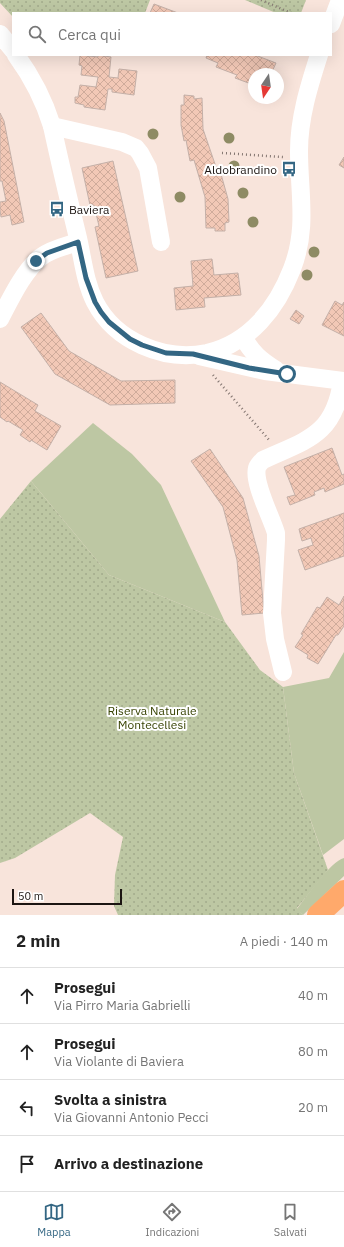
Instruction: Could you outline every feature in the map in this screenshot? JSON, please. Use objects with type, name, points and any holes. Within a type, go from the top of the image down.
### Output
[{"type":"highway","points":[[318,915],[344,890]]},
{"type":"street","points":[[332,21],[340,0]]},
{"type":"street","points":[[0,34],[12,49]]},
{"type":"street","points":[[17,56],[38,92],[52,126],[86,278],[91,293],[101,312],[109,322],[125,336],[142,345],[166,353],[193,354],[224,348],[243,337],[260,323],[276,302],[287,282],[301,236],[302,214],[299,151],[300,133],[306,102],[320,56]]},
{"type":"street","points":[[52,126],[122,142],[136,148],[148,168],[161,242]]},
{"type":"street","points":[[0,319],[20,283],[36,261],[47,253],[78,242]]},
{"type":"street","points":[[243,337],[258,358],[278,372]]},
{"type":"street","points":[[193,354],[249,368],[343,381],[337,402],[323,428],[313,436],[281,453],[262,460],[257,469],[257,483],[273,523],[276,536],[272,613],[275,639],[283,672]]},
{"type":"path","points":[[261,0],[289,12]]},
{"type":"path","points":[[222,153],[288,157]]},
{"type":"path","points":[[211,373],[281,453]]},
{"type":"green space","points":[[0,0],[150,0],[145,12],[12,12],[12,16],[0,3]]},
{"type":"green space","points":[[245,0],[306,0],[301,12],[274,12]]},
{"type":"green space","points":[[93,423],[132,454],[161,485],[225,622],[109,575],[31,481]]},
{"type":"green space","name":"Riserva Naturale Montecellesi","points":[[31,481],[109,575],[225,622],[260,670],[283,687],[294,773],[328,870],[297,908],[303,915],[118,915],[114,906],[115,875],[123,837],[90,813],[15,858],[0,863],[0,519]]},
{"type":"green space","points":[[344,652],[344,839],[323,855],[294,773],[283,687],[329,678]]},
{"type":"green space","points":[[344,858],[344,876],[303,915],[297,909],[326,872],[338,861]]},
{"type":"building","points":[[154,4],[175,12],[150,12]]},
{"type":"building","points":[[80,56],[104,56],[111,57],[109,77],[118,78],[119,69],[137,71],[134,95],[112,92],[112,89],[108,89],[105,110],[84,107],[84,105],[75,103],[75,97],[78,97],[80,85],[96,87],[98,77],[81,75],[82,66],[79,65]]},
{"type":"building","points":[[207,56],[258,56],[276,63],[274,68],[248,68],[248,83],[235,78],[237,75],[216,67],[218,63],[206,58]]},
{"type":"building","points":[[184,95],[194,96],[194,99],[202,98],[203,129],[216,167],[219,167],[228,199],[229,222],[225,223],[225,231],[215,231],[215,228],[206,228],[205,197],[194,160],[190,161],[186,140],[184,141],[181,125],[181,105],[184,105]]},
{"type":"building","points":[[0,113],[4,121],[24,222],[12,225],[10,215],[1,217],[0,210],[0,202],[6,201],[2,181],[0,181]]},
{"type":"building","points":[[344,157],[344,168],[339,165]]},
{"type":"building","points":[[113,161],[138,271],[106,278],[95,227],[99,226],[94,205],[90,205],[82,168]]},
{"type":"building","points":[[212,259],[214,275],[238,273],[241,295],[204,298],[205,307],[176,310],[174,288],[193,286],[191,261]]},
{"type":"building","points":[[335,301],[342,305],[344,302],[344,336],[322,325]]},
{"type":"building","points":[[296,310],[304,316],[299,324],[290,319]]},
{"type":"building","points":[[41,313],[69,351],[121,381],[175,380],[175,403],[110,405],[55,374],[21,327]]},
{"type":"building","points":[[0,382],[38,405],[35,411],[61,426],[47,450],[31,440],[30,442],[20,435],[23,430],[0,417]]},
{"type":"building","points":[[332,448],[342,475],[344,474],[344,484],[325,492],[324,488],[314,492],[315,495],[290,505],[287,497],[295,495],[284,467]]},
{"type":"building","points":[[210,449],[243,498],[259,556],[264,613],[242,615],[237,560],[223,507],[191,461]]},
{"type":"building","points":[[344,513],[344,556],[305,570],[298,550],[313,545],[311,538],[302,541],[299,529]]},
{"type":"building","points":[[344,596],[344,626],[338,635],[336,635],[318,664],[307,658],[308,655],[295,647],[303,635],[301,634],[317,607],[320,608],[327,597],[339,605]]},
{"type":"place","name":"Aldobrandino","points":[[289,169]]},
{"type":"place","name":"Baviera","points":[[57,209]]},
{"type":"route","points":[[36,261],[47,253],[78,242],[86,278],[95,302],[109,322],[130,339],[154,350],[166,353],[193,354],[249,368],[287,374]]}]
